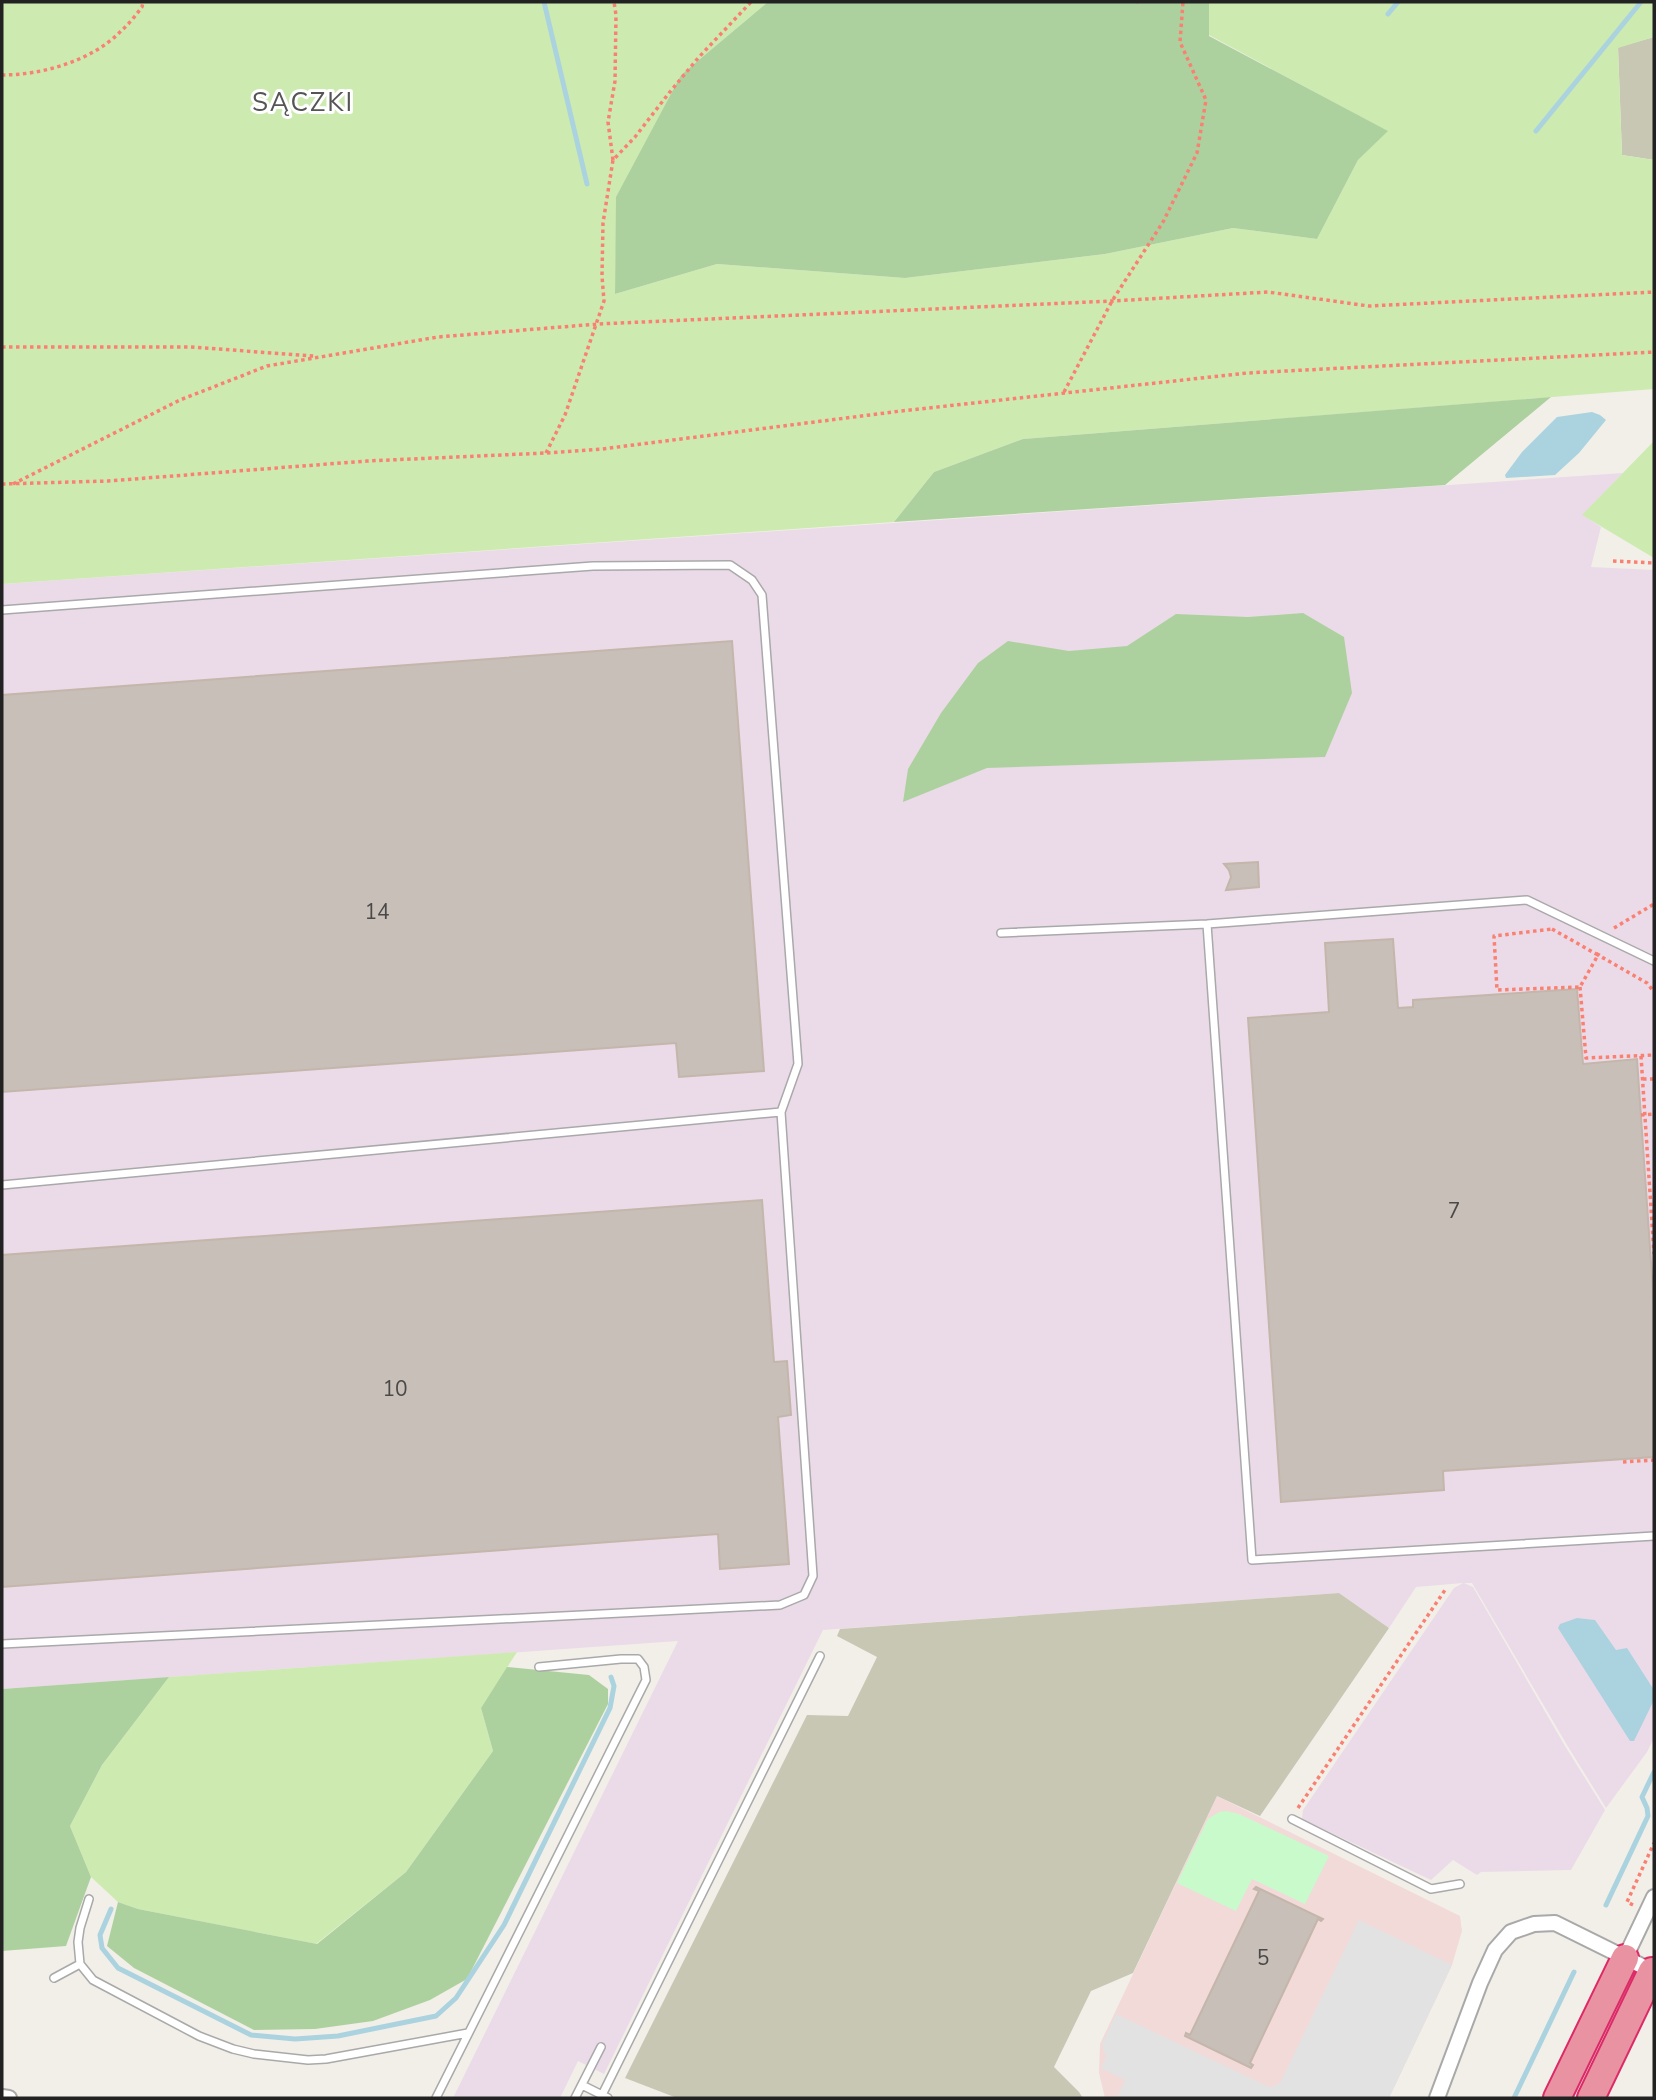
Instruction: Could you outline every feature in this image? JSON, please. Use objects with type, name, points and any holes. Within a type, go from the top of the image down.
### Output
[{"type":"highway","points":[[1557,2098],[1625,1958]]},
{"type":"highway","points":[[1591,2098],[1653,1968]]},
{"type":"street","points":[[1625,1958],[1654,1897]]},
{"type":"street","points":[[1437,2098],[1490,1961],[1495,1950],[1511,1933],[1534,1924],[1555,1923],[1625,1958],[1653,1968]]},
{"type":"street","points":[[2,2097],[9,2098]]},
{"type":"lane","points":[[2,610],[593,566],[730,565],[752,580],[762,596],[798,1065],[781,1112],[813,1576],[804,1595],[779,1605],[2,1644]]},
{"type":"lane","points":[[1001,933],[1207,924],[1527,900],[1654,961]]},
{"type":"lane","points":[[1207,924],[1252,1560],[1654,1536]]},
{"type":"lane","points":[[2,1185],[781,1112]]},
{"type":"lane","points":[[582,2085],[605,2097],[820,1656]]},
{"type":"lane","points":[[436,2098],[646,1680],[644,1667],[638,1659],[539,1667]]},
{"type":"lane","points":[[1292,1819],[1431,1889],[1460,1884]]},
{"type":"lane","points":[[89,1899],[78,1942],[80,1964],[93,1980],[199,2036],[233,2049],[308,2060],[326,2059],[468,2033]]},
{"type":"lane","points":[[54,1978],[80,1964]]},
{"type":"lane","points":[[575,2098],[601,2047]]},
{"type":"path","points":[[2,75],[18,75],[62,67],[120,33],[144,2]]},
{"type":"path","points":[[546,453],[565,415],[604,301],[603,223],[613,160],[608,122],[615,81],[617,15],[614,2]]},
{"type":"path","points":[[613,160],[635,137],[699,57],[751,2]]},
{"type":"path","points":[[1063,393],[1112,301],[1163,222],[1197,153],[1206,100],[1180,42],[1182,2]]},
{"type":"path","points":[[13,484],[180,400],[267,366],[438,337],[598,324],[1268,292],[1369,306],[1654,292]]},
{"type":"path","points":[[2,347],[190,347],[321,356]]},
{"type":"path","points":[[2,484],[108,481],[367,461],[602,449],[888,413],[1247,373],[1654,352]]},
{"type":"path","points":[[1613,561],[1654,563]]},
{"type":"path","points":[[1580,987],[1497,990],[1494,936],[1552,929],[1598,955],[1580,987],[1586,1058],[1654,1055]]},
{"type":"path","points":[[1642,1056],[1643,1115],[1654,1254]]},
{"type":"path","points":[[1643,1079],[1654,1079]]},
{"type":"path","points":[[1643,1115],[1654,1114]]},
{"type":"path","points":[[1623,1462],[1654,1460]]},
{"type":"path","points":[[1292,1819],[1445,1590]]},
{"type":"path","points":[[1634,1906],[1627,1902],[1654,1843]]},
{"type":"shaded area","points":[[1654,37],[1654,160],[1622,155],[1618,47]]},
{"type":"shaded area","points":[[1623,473],[1583,515],[1601,527],[1591,567],[1654,570],[1654,1738],[1647,1752],[1606,1808],[1472,1583],[1464,1583],[1473,1587],[1605,1810],[1571,1870],[1481,1872],[1477,1875],[1453,1860],[1431,1880],[1302,1819],[1303,1810],[1454,1588],[1463,1583],[1416,1587],[1389,1628],[1339,1593],[823,1630],[604,2074],[578,2061],[560,2098],[453,2098],[678,1641],[2,1689],[2,584]]},
{"type":"shaded area","points":[[1339,1593],[1389,1628],[1260,1816],[1217,1796],[1133,1973],[1091,1991],[1054,2067],[1083,2098],[677,2098],[625,2078],[807,1715],[848,1716],[877,1657],[837,1636],[840,1629]]},
{"type":"shaded area","points":[[1217,1796],[1460,1916],[1462,1931],[1452,1965],[1389,2098],[1105,2098],[1099,2073],[1100,2044]]},
{"type":"shaded area","points":[[1359,1920],[1452,1965],[1389,2098],[1117,2098],[1125,2080],[1101,2068],[1106,2058],[1102,2044],[1116,2014],[1265,2085],[1271,2087],[1280,2083]]},
{"type":"green space","points":[[2,2],[768,2],[681,75],[617,197],[615,294],[717,264],[905,278],[1105,254],[1233,228],[1317,239],[1358,160],[1387,131],[1209,35],[1209,2],[1654,2],[1654,37],[1618,48],[1622,155],[1654,160],[1654,389],[1023,439],[934,472],[894,522],[2,584]]},
{"type":"green space","points":[[768,2],[1209,2],[1209,36],[1388,131],[1358,160],[1317,239],[1233,228],[1105,254],[905,278],[717,264],[615,294],[616,197],[681,75]]},
{"type":"green space","points":[[1551,397],[1445,485],[894,522],[934,472],[1023,439]]},
{"type":"green space","points":[[1654,441],[1654,558],[1582,515]]},
{"type":"green space","points":[[1303,613],[1344,637],[1352,693],[1325,757],[987,768],[903,802],[908,769],[941,713],[978,663],[1008,641],[1069,651],[1127,646],[1176,614],[1248,617]]},
{"type":"green space","points":[[517,1652],[481,1708],[493,1751],[406,1872],[316,1944],[138,1909],[118,1902],[91,1877],[70,1826],[102,1765],[169,1677]]},
{"type":"green space","points":[[507,1667],[589,1675],[608,1689],[608,1704],[467,1979],[430,2000],[373,2021],[315,2029],[254,2030],[134,1968],[107,1946],[118,1902],[138,1909],[317,1944],[406,1872],[493,1751],[481,1708]]},
{"type":"green space","points":[[169,1677],[102,1765],[70,1826],[91,1877],[66,1946],[2,1951],[2,1689]]},
{"type":"green space","points":[[1226,1811],[1239,1814],[1329,1856],[1305,1904],[1252,1879],[1236,1911],[1177,1883],[1208,1819]]},
{"type":"water","points":[[1592,412],[1606,420],[1579,453],[1555,475],[1506,478],[1505,475],[1522,452],[1557,417]]},
{"type":"water","points":[[1577,1618],[1595,1620],[1616,1650],[1627,1648],[1654,1690],[1654,1700],[1634,1741],[1630,1741],[1558,1628],[1560,1624]]},
{"type":"building","points":[[732,641],[764,1071],[679,1077],[676,1043],[2,1092],[2,695]]},
{"type":"building","points":[[1258,862],[1259,887],[1226,890],[1231,877],[1224,864]]},
{"type":"building","points":[[1393,939],[1398,1008],[1413,1007],[1413,1000],[1577,989],[1583,1064],[1637,1059],[1654,1306],[1654,1457],[1443,1471],[1444,1490],[1281,1502],[1248,1018],[1329,1012],[1325,943]]},
{"type":"building","points":[[762,1200],[774,1362],[787,1361],[791,1415],[778,1417],[789,1564],[720,1569],[718,1534],[2,1587],[2,1255]]},
{"type":"building","points":[[1256,1887],[1323,1919],[1318,1919],[1250,2063],[1253,2065],[1251,2068],[1185,2036],[1186,2033],[1190,2035],[1259,1891],[1254,1889]]},
{"type":"waterway","points":[[544,2],[587,184]]},
{"type":"waterway","points":[[1388,14],[1398,2]]},
{"type":"waterway","points":[[1536,131],[1641,2]]},
{"type":"waterway","points":[[111,1909],[100,1935],[102,1948],[118,1968],[251,2035],[295,2039],[338,2036],[436,2016],[456,1998],[504,1925],[610,1708],[614,1686],[611,1677]]},
{"type":"waterway","points":[[1606,1905],[1648,1816],[1642,1797],[1654,1772]]},
{"type":"waterway","points":[[1514,2098],[1574,1972]]},
{"type":"district","name":"SĄCZKI","points":[[303,102]]}]
